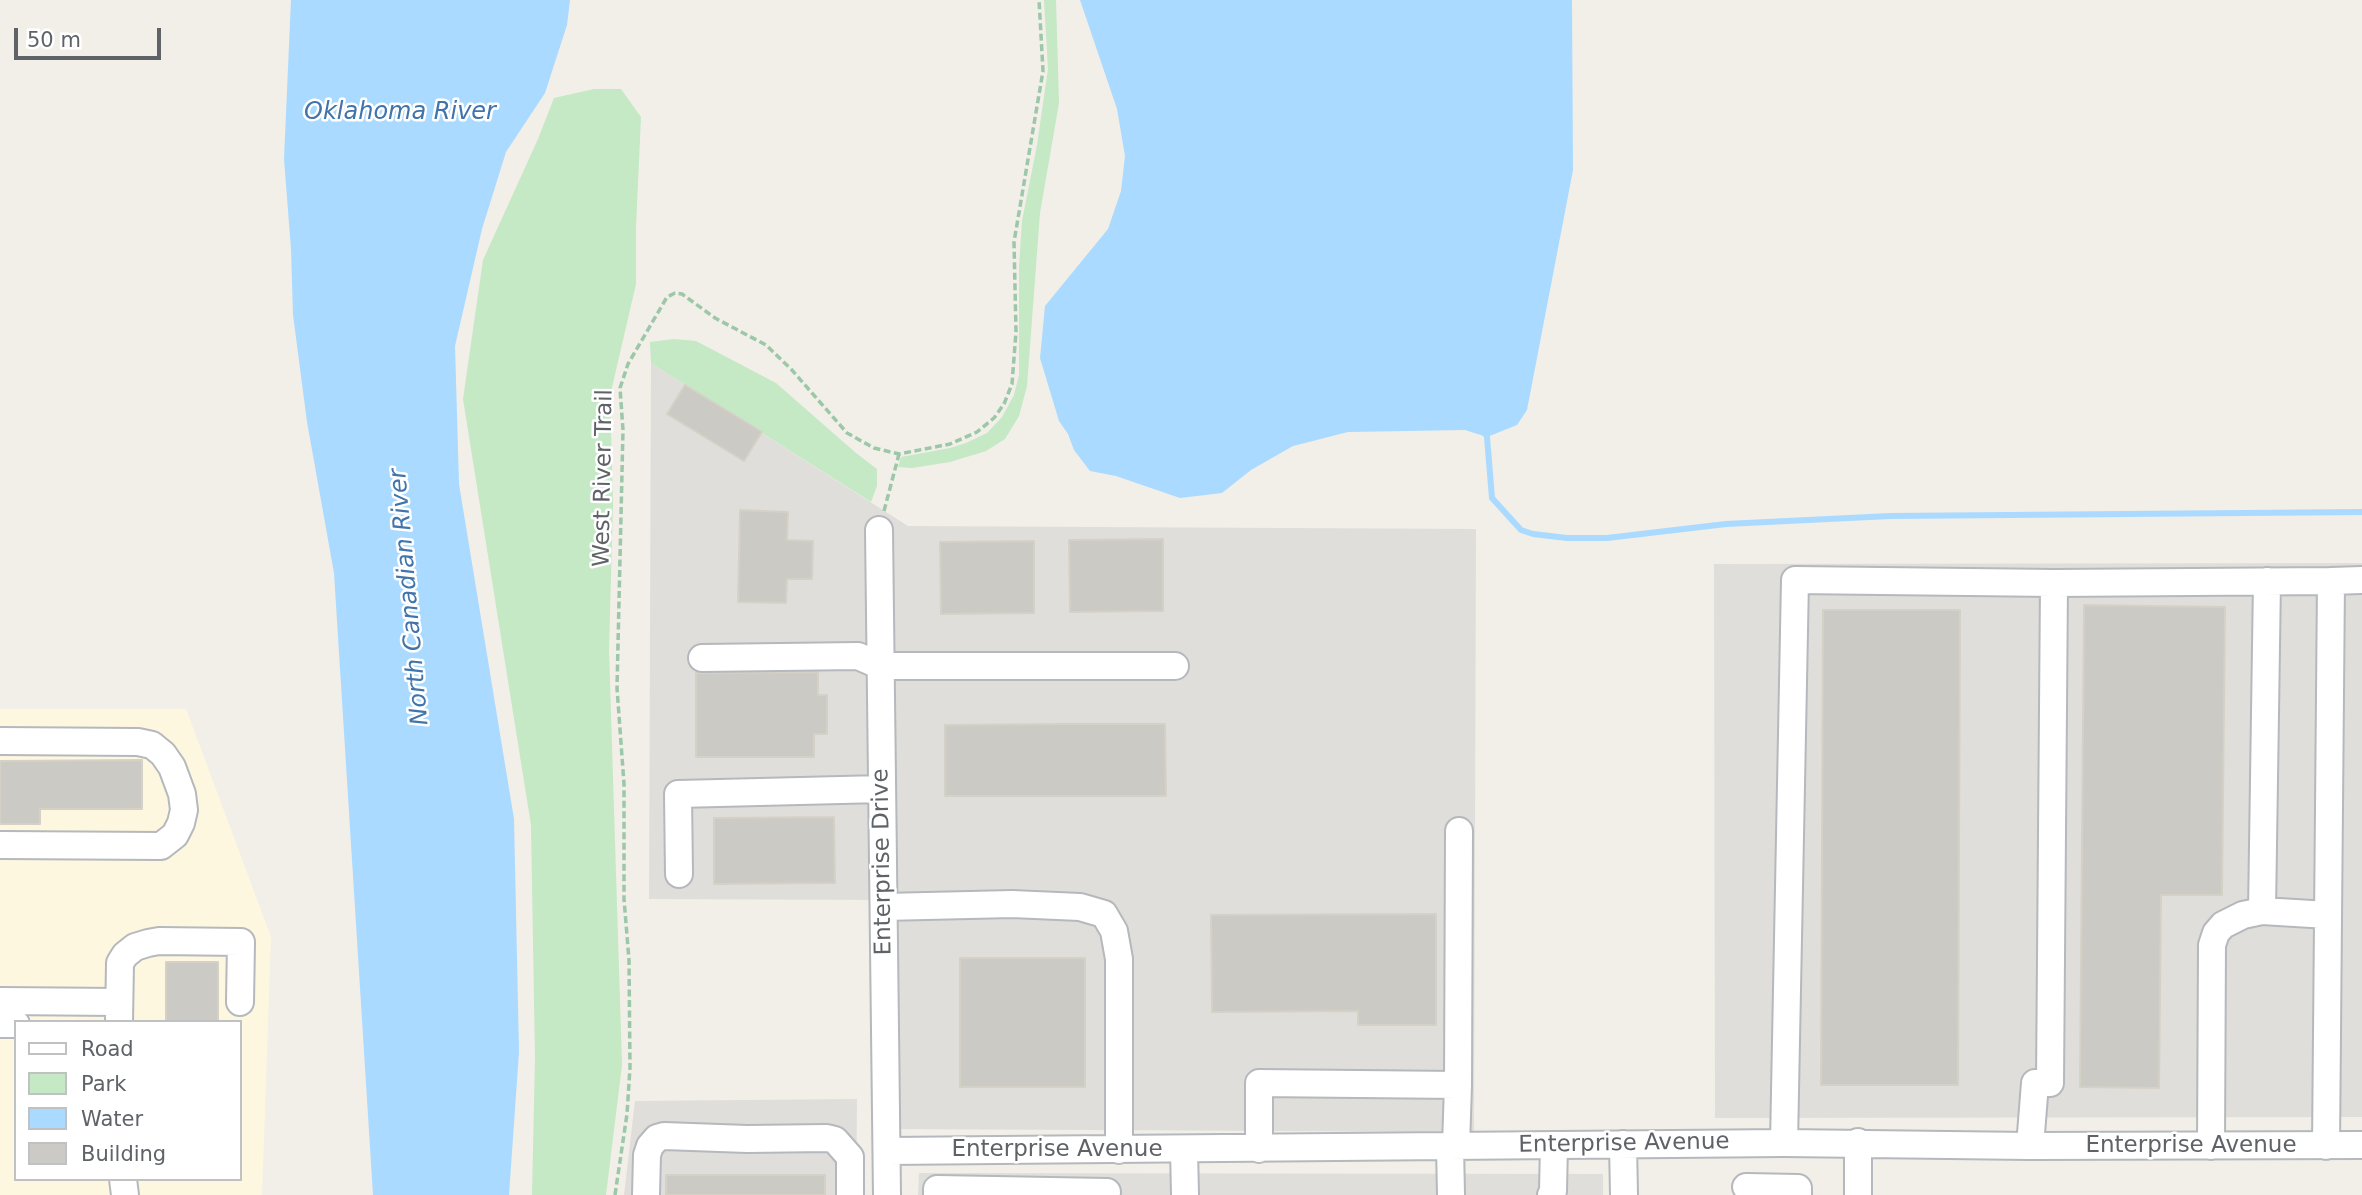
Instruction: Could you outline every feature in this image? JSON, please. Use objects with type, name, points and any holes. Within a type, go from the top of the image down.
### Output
[{"type":"street","name":"Enterprise Drive","points":[[879,530],[887,1195]]},
{"type":"street","points":[[1784,1143],[1795,580],[2054,583],[2362,580]]},
{"type":"street","points":[[2262,911],[2267,581]]},
{"type":"street","points":[[2326,1146],[2331,581]]},
{"type":"street","points":[[2030,1146],[2035,1083],[2050,1083],[2054,583]]},
{"type":"street","points":[[702,658],[858,656],[881,666],[1175,666]]},
{"type":"street","points":[[0,741],[138,742],[152,745],[172,767],[182,794],[184,810],[175,835],[161,846],[0,845]]},
{"type":"street","points":[[679,874],[678,794],[882,789]]},
{"type":"street","points":[[1451,1195],[1458,1085],[1459,831]]},
{"type":"street","points":[[884,907],[1012,904],[1080,907],[1104,914],[1114,931],[1119,959],[1120,1087],[1115,1150],[1107,1193],[937,1189],[937,1195]]},
{"type":"street","points":[[2211,1146],[2211,946],[2216,933],[2223,925],[2243,915],[2262,911],[2328,915]]},
{"type":"street","points":[[0,1001],[34,1012],[119,1012],[120,963],[125,954],[135,947],[159,941],[241,942],[240,1002]]},
{"type":"street","points":[[1259,1149],[1259,1083],[1458,1085]]},
{"type":"street","points":[[646,1195],[647,1155],[657,1138],[664,1136],[835,1140],[850,1157],[850,1195]]},
{"type":"street","points":[[1858,1142],[1858,1195]]},
{"type":"street","name":"Enterprise Avenue","points":[[850,1157],[1115,1150],[1858,1142],[2030,1146],[2362,1146]]},
{"type":"street","points":[[1623,1144],[1624,1195]]},
{"type":"street","points":[[1551,1195],[1554,1145]]},
{"type":"street","points":[[1184,1149],[1185,1195]]},
{"type":"street","points":[[1746,1187],[1798,1188],[1798,1195]]},
{"type":"path","name":"West River Trail","points":[[615,1195],[627,1114],[629,1068],[624,783],[617,688],[623,469],[620,388],[628,364],[667,297],[675,293],[682,294],[715,318],[766,345],[791,369],[847,433],[874,448],[899,454],[950,444],[977,432],[999,411],[1012,384],[1016,332],[1014,242],[1043,71],[1039,0]]},
{"type":"path","points":[[879,530],[899,454]]},
{"type":"shaded area","points":[[651,363],[908,526],[1476,529],[1474,1132],[895,1129],[896,900],[649,899]]},
{"type":"shaded area","points":[[2362,563],[2362,1117],[1715,1118],[1714,564]]},
{"type":"shaded area","points":[[0,709],[186,709],[271,937],[262,1195],[0,1195]]},
{"type":"shaded area","points":[[857,1099],[856,1195],[624,1195],[635,1101]]},
{"type":"shaded area","points":[[919,1173],[1603,1174],[1603,1195],[918,1195]]},
{"type":"green space","points":[[1044,0],[1056,0],[1059,103],[1040,213],[1027,386],[1019,416],[1005,439],[986,451],[950,462],[912,468],[898,467],[901,457],[950,448],[987,433],[1002,417],[1014,395],[1019,375],[1019,267],[1022,221],[1048,69]]},
{"type":"green space","points":[[594,89],[621,89],[641,117],[636,284],[610,396],[613,503],[609,650],[622,1065],[606,1195],[532,1195],[535,1058],[531,825],[463,399],[483,260],[554,98]]},
{"type":"green space","points":[[674,339],[696,341],[776,383],[877,469],[877,486],[871,502],[651,363],[650,342]]},
{"type":"water","name":"Oklahoma River","points":[[291,0],[570,0],[567,25],[545,93],[506,152],[482,229],[455,346],[459,484],[514,819],[519,1052],[509,1195],[373,1195],[334,573],[307,422],[293,315],[284,159]]},
{"type":"water","points":[[1080,0],[1572,0],[1573,170],[1527,410],[1517,425],[1487,437],[1465,430],[1348,432],[1293,446],[1251,470],[1222,493],[1180,498],[1116,476],[1090,471],[1074,450],[1059,421],[1040,358],[1045,306],[1108,229],[1121,191],[1125,156],[1117,109]]},
{"type":"building","points":[[685,385],[762,432],[744,461],[667,414]]},
{"type":"building","points":[[740,510],[788,512],[787,540],[813,541],[812,579],[787,579],[786,603],[738,602]]},
{"type":"building","points":[[1163,539],[1163,611],[1070,612],[1069,540]]},
{"type":"building","points":[[1034,541],[1034,613],[941,614],[940,542]]},
{"type":"building","points":[[2084,605],[2225,607],[2222,895],[2161,895],[2159,1088],[2080,1087]]},
{"type":"building","points":[[1823,610],[1960,610],[1958,1085],[1821,1085]]},
{"type":"building","points":[[818,672],[818,695],[827,695],[827,734],[814,734],[814,757],[696,757],[696,673]]},
{"type":"building","points":[[1165,724],[1166,796],[945,796],[945,725]]},
{"type":"building","points":[[142,760],[142,809],[40,809],[40,824],[0,824],[0,761]]},
{"type":"building","points":[[834,817],[835,883],[714,884],[714,818]]},
{"type":"building","points":[[1436,914],[1436,1025],[1358,1025],[1358,1011],[1212,1012],[1211,915]]},
{"type":"building","points":[[960,958],[1085,958],[1085,1087],[960,1087]]},
{"type":"building","points":[[166,962],[218,962],[218,1020],[166,1020]]},
{"type":"building","points":[[666,1175],[825,1175],[825,1195],[666,1195]]},
{"type":"waterway","points":[[1484,431],[1487,437],[1492,498],[1521,530],[1567,538],[1607,538],[1726,524],[1890,516],[2362,512]]},
{"type":"water label","name":"North Canadian River","points":[[410,597]]}]
